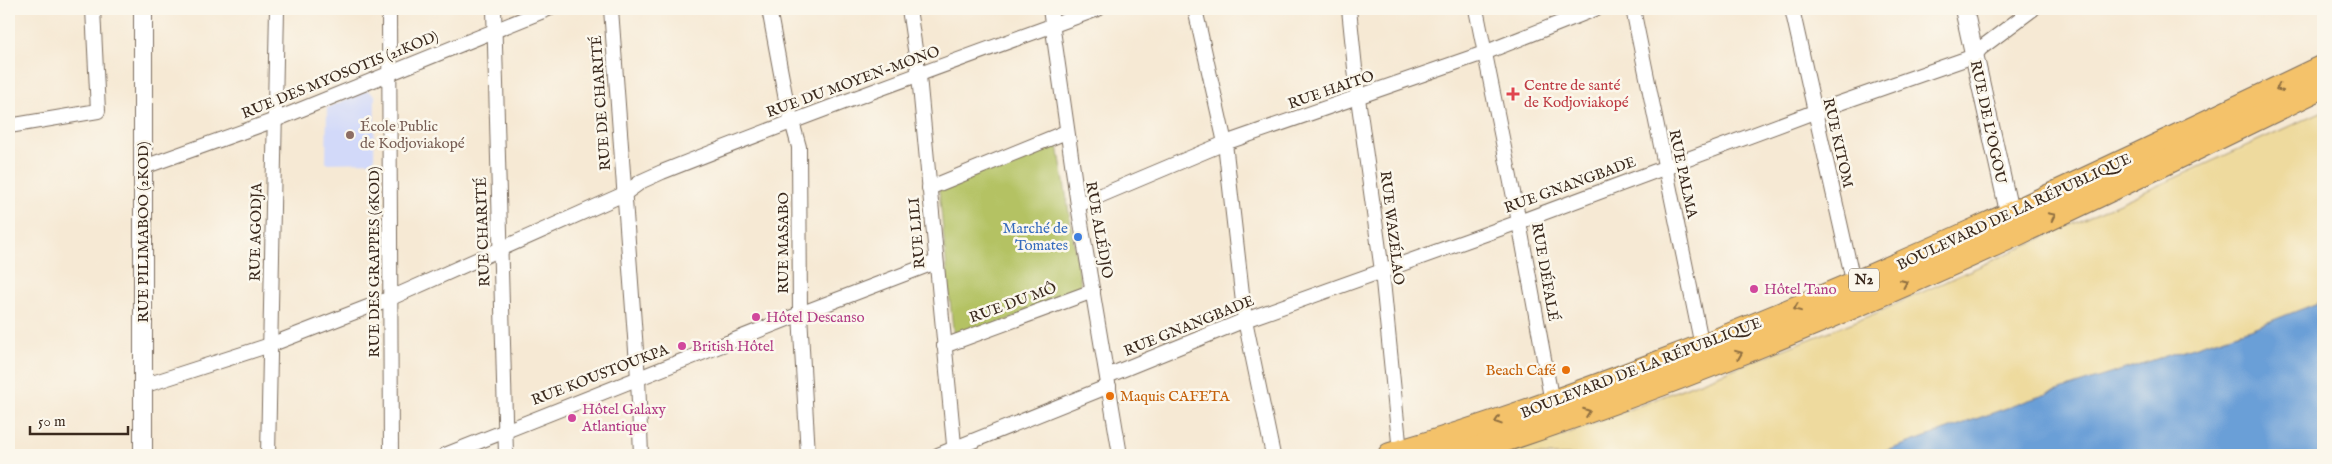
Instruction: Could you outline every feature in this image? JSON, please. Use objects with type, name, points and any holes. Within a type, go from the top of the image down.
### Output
[{"type":"highway","name":"BOULEVARD DE LA RÉPUBLIQUE","points":[[1458,455],[1702,346],[1854,285],[2012,225],[2323,67]]},
{"type":"highway","name":"BOULEVARD DE LA RÉPUBLIQUE","points":[[1395,454],[1554,413],[1748,350],[2012,225],[2323,86]]},
{"type":"street","points":[[9,126],[98,111],[94,9]]},
{"type":"street","name":"RUE PILIMABOO (2KOD)","points":[[143,9],[143,455]]},
{"type":"street","name":"RUE AGODJA","points":[[268,455],[277,9]]},
{"type":"street","name":"RUE DES GRAPPES (6KOD)","points":[[389,9],[391,455]]},
{"type":"street","name":"RUE CHARITÉ","points":[[494,9],[506,455]]},
{"type":"street","name":"RUE DES MYOSOTIS (21KOD)","points":[[144,167],[275,120],[390,74],[494,29],[548,9]]},
{"type":"street","name":"RUE DE CHARITÉ","points":[[611,9],[638,378],[640,455]]},
{"type":"street","name":"RUE MASABO","points":[[769,9],[791,121],[799,147],[800,314],[808,455]]},
{"type":"street","name":"RUE LILI","points":[[909,9],[919,76],[955,451]]},
{"type":"street","name":"RUE ALÉDJO","points":[[1050,9],[1066,132],[1120,455]]},
{"type":"street","name":"RUE DU MOYEN-MONO","points":[[143,386],[270,345],[390,298],[624,194],[642,181],[791,121],[919,76],[1098,9]]},
{"type":"street","points":[[1195,9],[1225,143],[1245,320],[1274,455]]},
{"type":"street","name":"RUE WAZÉLAO","points":[[1349,9],[1358,98],[1382,271],[1395,454]]},
{"type":"street","name":"RUE DÉFALÉ","points":[[1476,9],[1519,222],[1554,413]]},
{"type":"street","name":"RUE HAITO","points":[[1078,205],[1225,143],[1358,98],[1595,9]]},
{"type":"street","name":"RUE PALMA","points":[[1633,9],[1702,346]]},
{"type":"street","name":"RUE KITOM","points":[[1792,9],[1854,285]]},
{"type":"street","name":"RUE DE L'OGOU","points":[[1964,9],[2012,225]]},
{"type":"street","name":"RUE GNANGBADE","points":[[938,455],[955,451],[1245,320],[1519,222],[1814,112],[1974,56],[2033,9]]},
{"type":"street","points":[[929,188],[1066,132]]},
{"type":"street","name":"RUE KOUSTOUKPA","points":[[445,455],[936,262]]},
{"type":"street","name":"RUE DU MÔ","points":[[944,346],[1093,291]]},
{"type":"shaded area","name":"École Public de Kodjoviakopé","points":[[367,90],[375,95],[374,162],[326,163],[327,108]]},
{"type":"green space","points":[[1057,139],[1082,292],[954,340],[939,190]]},
{"type":"sand","points":[[2323,111],[2323,301],[2250,329],[2032,399],[1875,455],[1500,455],[1564,435],[1874,314]]},
{"type":"water","points":[[2323,301],[2323,455],[1875,455],[2032,399],[2250,329]]},
{"type":"place","name":"Centre de santé de Kodjoviakopé","points":[[1513,94]]},
{"type":"place","name":"École Public de Kodjoviakopé","points":[[350,135]]},
{"type":"place","name":"Marché de Tomates","points":[[1078,237]]},
{"type":"place","name":"Hôtel Tano","points":[[1754,289]]},
{"type":"place","name":"Hôtel Descanso","points":[[756,317]]},
{"type":"place","name":"British Hôtel","points":[[682,346]]},
{"type":"place","name":"Beach Café","points":[[1566,370]]},
{"type":"place","name":"Maquis CAFETA","points":[[1110,396]]},
{"type":"place","name":"Hôtel Galaxy Atlantique","points":[[572,418]]}]
